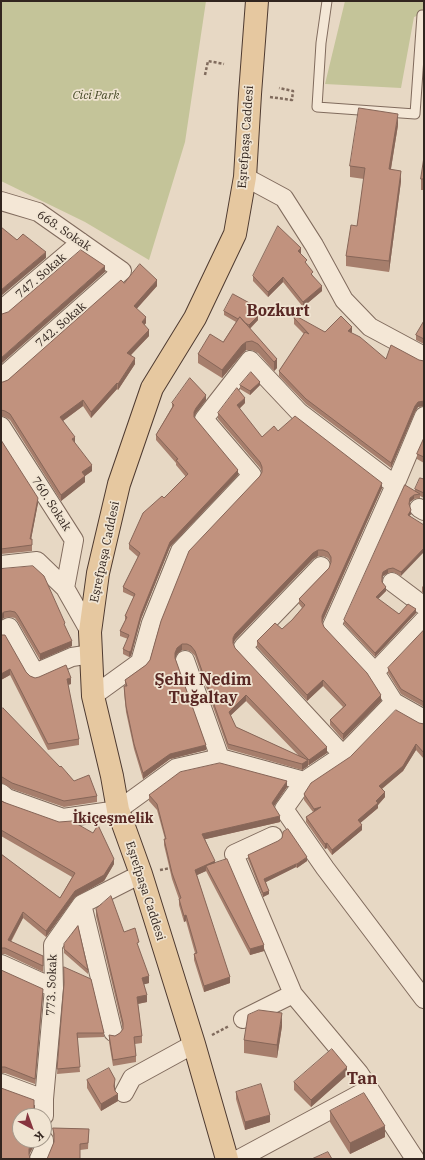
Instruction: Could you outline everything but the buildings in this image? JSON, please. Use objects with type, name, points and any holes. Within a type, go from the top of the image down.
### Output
[{"type":"main road","name":"Eşrefpaşa Caddesi","points":[[227,1159],[200,1041],[148,872],[118,810],[112,776],[93,696],[90,632],[98,574],[122,477],[152,388],[195,318],[234,234],[245,177],[257,1]]},
{"type":"street","points":[[245,177],[284,198],[314,245],[344,300],[370,327],[424,356]]},
{"type":"street","name":"668. Sokak","points":[[1,201],[38,212],[122,271]]},
{"type":"street","name":"747. Sokak","points":[[1,310],[81,242]]},
{"type":"street","name":"742. Sokak","points":[[1,378],[122,271]]},
{"type":"street","points":[[93,696],[140,662],[151,623],[180,551],[252,475],[204,419],[250,360],[299,412],[396,485]]},
{"type":"street","points":[[424,416],[396,485],[332,626],[374,672],[394,702],[424,719]]},
{"type":"street","name":"760. Sokak","points":[[1,426],[74,540],[65,588]]},
{"type":"street","points":[[1,565],[37,561],[65,588],[90,632]]},
{"type":"street","points":[[321,566],[243,647],[343,755]]},
{"type":"street","points":[[392,582],[424,606]]},
{"type":"street","points":[[374,672],[424,620]]},
{"type":"street","points":[[1,631],[9,627],[35,673],[72,657],[91,654]]},
{"type":"street","points":[[185,660],[220,758]]},
{"type":"street","points":[[394,702],[343,755],[304,781],[284,810],[325,868],[424,999]]},
{"type":"street","points":[[1,793],[7,798],[63,818],[118,810],[176,768],[220,758],[304,781]]},
{"type":"street","points":[[273,836],[234,854],[293,994],[359,1073],[415,1159]]},
{"type":"street","name":"773. Sokak","points":[[44,1107],[54,988],[53,945],[82,904],[148,872]]},
{"type":"street","points":[[82,904],[113,1032]]},
{"type":"street","points":[[1,964],[54,988]]},
{"type":"street","points":[[244,1019],[293,994]]},
{"type":"street","points":[[124,1093],[132,1078],[200,1041]]},
{"type":"street","points":[[1,1083],[44,1107]]},
{"type":"street","points":[[239,1159],[369,1089]]},
{"type":"street","points":[[39,1159],[44,1148]]},
{"type":"lane","points":[[327,1],[321,43],[317,107],[415,114],[422,15]]},
{"type":"path","points":[[205,75],[208,61],[224,64]]},
{"type":"path","points":[[276,98],[292,100],[293,91],[279,88]]},
{"type":"path","points":[[148,872],[172,868]]},
{"type":"path","points":[[200,1041],[244,1019]]},
{"type":"green space","name":"Cici Park","points":[[1,1],[206,1],[185,142],[149,260],[85,222],[1,181]]},
{"type":"green space","points":[[345,1],[424,1],[424,13],[414,17],[401,88],[325,84]]},
{"type":"district","name":"Bozkurt","points":[[278,311]]},
{"type":"district","name":"Şehit Nedim Tuğaltay","points":[[203,689]]},
{"type":"district","name":"İkiçeşmelik","points":[[113,819]]},
{"type":"district","name":"Tan","points":[[362,1079]]}]
